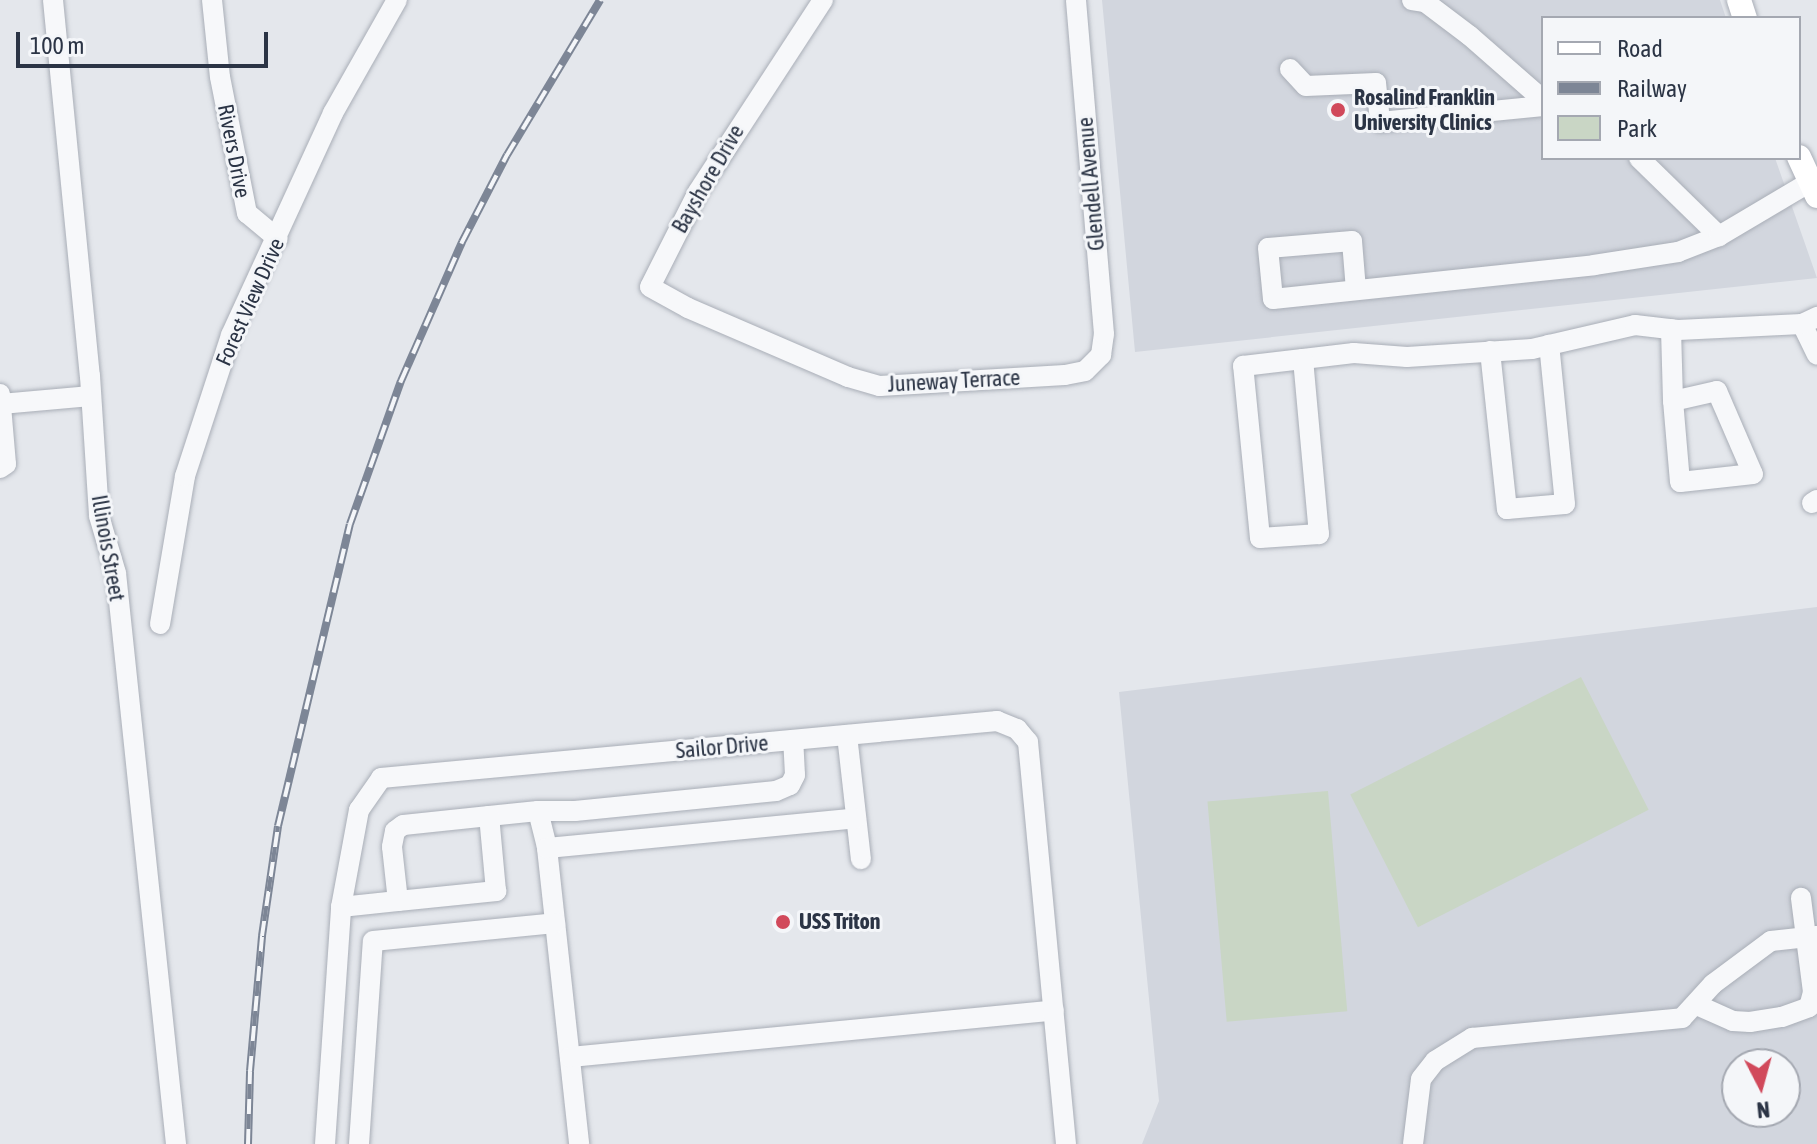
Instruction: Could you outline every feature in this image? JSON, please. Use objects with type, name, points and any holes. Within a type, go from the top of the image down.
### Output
[{"type":"main road","points":[[1800,160],[1814,189]]},
{"type":"street","name":"Illinois Street","points":[[53,0],[91,396],[99,516],[116,573],[176,1144]]},
{"type":"street","name":"Rivers Drive","points":[[212,0],[220,77],[247,213],[278,239]]},
{"type":"street","name":"Forest View Drive","points":[[160,624],[185,476],[231,335],[278,239],[333,113],[397,0]]},
{"type":"street","name":"Bayshore Drive","points":[[730,327],[650,287],[698,192],[823,0]]},
{"type":"street","name":"Glendell Avenue","points":[[1076,0],[1104,334],[1101,355],[1091,365]]},
{"type":"street","points":[[1412,0],[1425,2],[1459,27],[1541,98]]},
{"type":"street","points":[[1290,69],[1306,86],[1376,83],[1380,122],[1541,106]]},
{"type":"street","points":[[1641,160],[1719,236]]},
{"type":"street","points":[[1356,290],[1352,241],[1268,248],[1273,299],[1608,263],[1678,252],[1719,236],[1814,189]]},
{"type":"street","points":[[1303,359],[1319,534],[1260,538],[1243,366],[1354,353],[1407,357],[1549,345],[1635,325],[1671,329],[1809,320],[1817,355]]},
{"type":"street","name":"Juneway Terrace","points":[[730,327],[848,377],[880,386],[1065,375],[1085,371],[1091,365]]},
{"type":"street","points":[[1671,329],[1673,401],[1680,482],[1753,474],[1717,391],[1673,401]]},
{"type":"street","points":[[1490,351],[1507,509],[1565,504],[1549,345]]},
{"type":"street","points":[[0,394],[6,464],[0,468]]},
{"type":"street","points":[[1,404],[91,396]]},
{"type":"street","name":"Sailor Drive","points":[[325,1144],[341,907],[359,810],[381,778],[997,721],[1017,729],[1028,742],[1066,1144]]},
{"type":"street","points":[[847,735],[861,859]]},
{"type":"street","points":[[398,901],[392,847],[395,831],[403,825],[776,791],[790,785],[795,775],[793,740]]},
{"type":"street","points":[[538,811],[547,848],[579,1144]]},
{"type":"street","points":[[341,907],[496,891],[489,816]]},
{"type":"street","points":[[547,848],[856,818]]},
{"type":"street","points":[[1697,1005],[1733,1021],[1750,1022],[1782,1017],[1809,1007],[1813,992],[1811,936],[1801,898]]},
{"type":"street","points":[[359,1144],[373,941],[555,923]]},
{"type":"street","points":[[1413,1144],[1421,1079],[1435,1061],[1472,1038],[1682,1018],[1713,984],[1771,941],[1811,936]]},
{"type":"street","points":[[570,1057],[1054,1010]]},
{"type":"shaded area","points":[[1102,0],[1720,0],[1725,16],[1541,16],[1541,160],[1776,160],[1817,278],[1135,352]]},
{"type":"shaded area","points":[[1817,607],[1817,1144],[1142,1144],[1159,1101],[1119,692]]},
{"type":"green space","points":[[1581,677],[1649,810],[1418,927],[1350,795]]},
{"type":"green space","points":[[1328,791],[1347,1011],[1227,1022],[1207,802]]},
{"type":"railway","points":[[248,1144],[250,1071],[262,936],[278,826],[350,524],[401,381],[462,242],[507,155],[600,0]]},
{"type":"place","name":"Rosalind Franklin University Clinics","points":[[1338,110]]},
{"type":"place","name":"USS Triton","points":[[783,922]]}]
